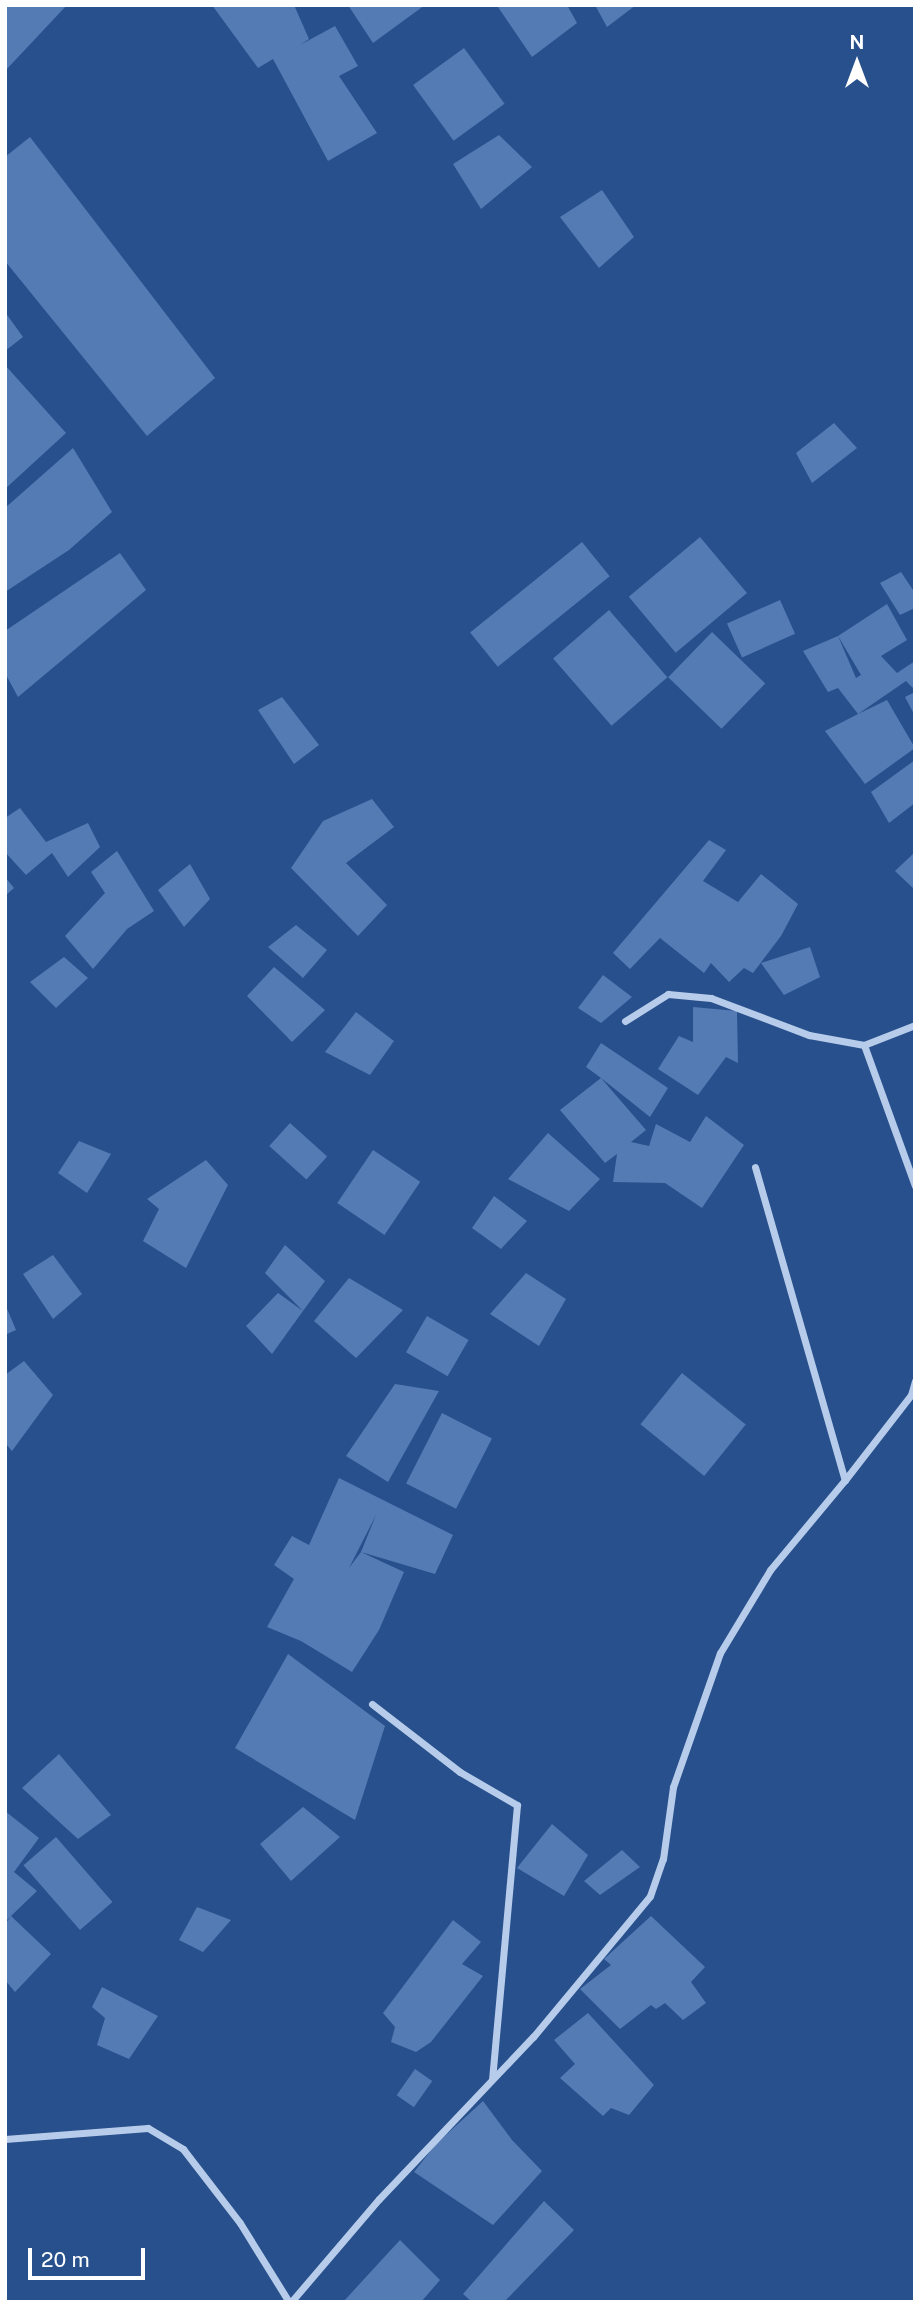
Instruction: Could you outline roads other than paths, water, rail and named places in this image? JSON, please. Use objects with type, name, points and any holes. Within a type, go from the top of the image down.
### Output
[{"type":"street","points":[[625,1021],[668,994],[712,998],[809,1035],[864,1045],[915,1025]]},
{"type":"street","points":[[864,1045],[915,1186]]},
{"type":"street","points":[[755,1167],[845,1480]]},
{"type":"street","points":[[5,2138],[148,2128],[183,2149],[240,2224],[290,2302],[533,2037],[650,1896],[663,1859],[673,1787],[720,1653],[770,1570],[911,1395],[915,1381]]},
{"type":"street","points":[[372,1704],[460,1772],[517,1805],[492,2079]]}]
